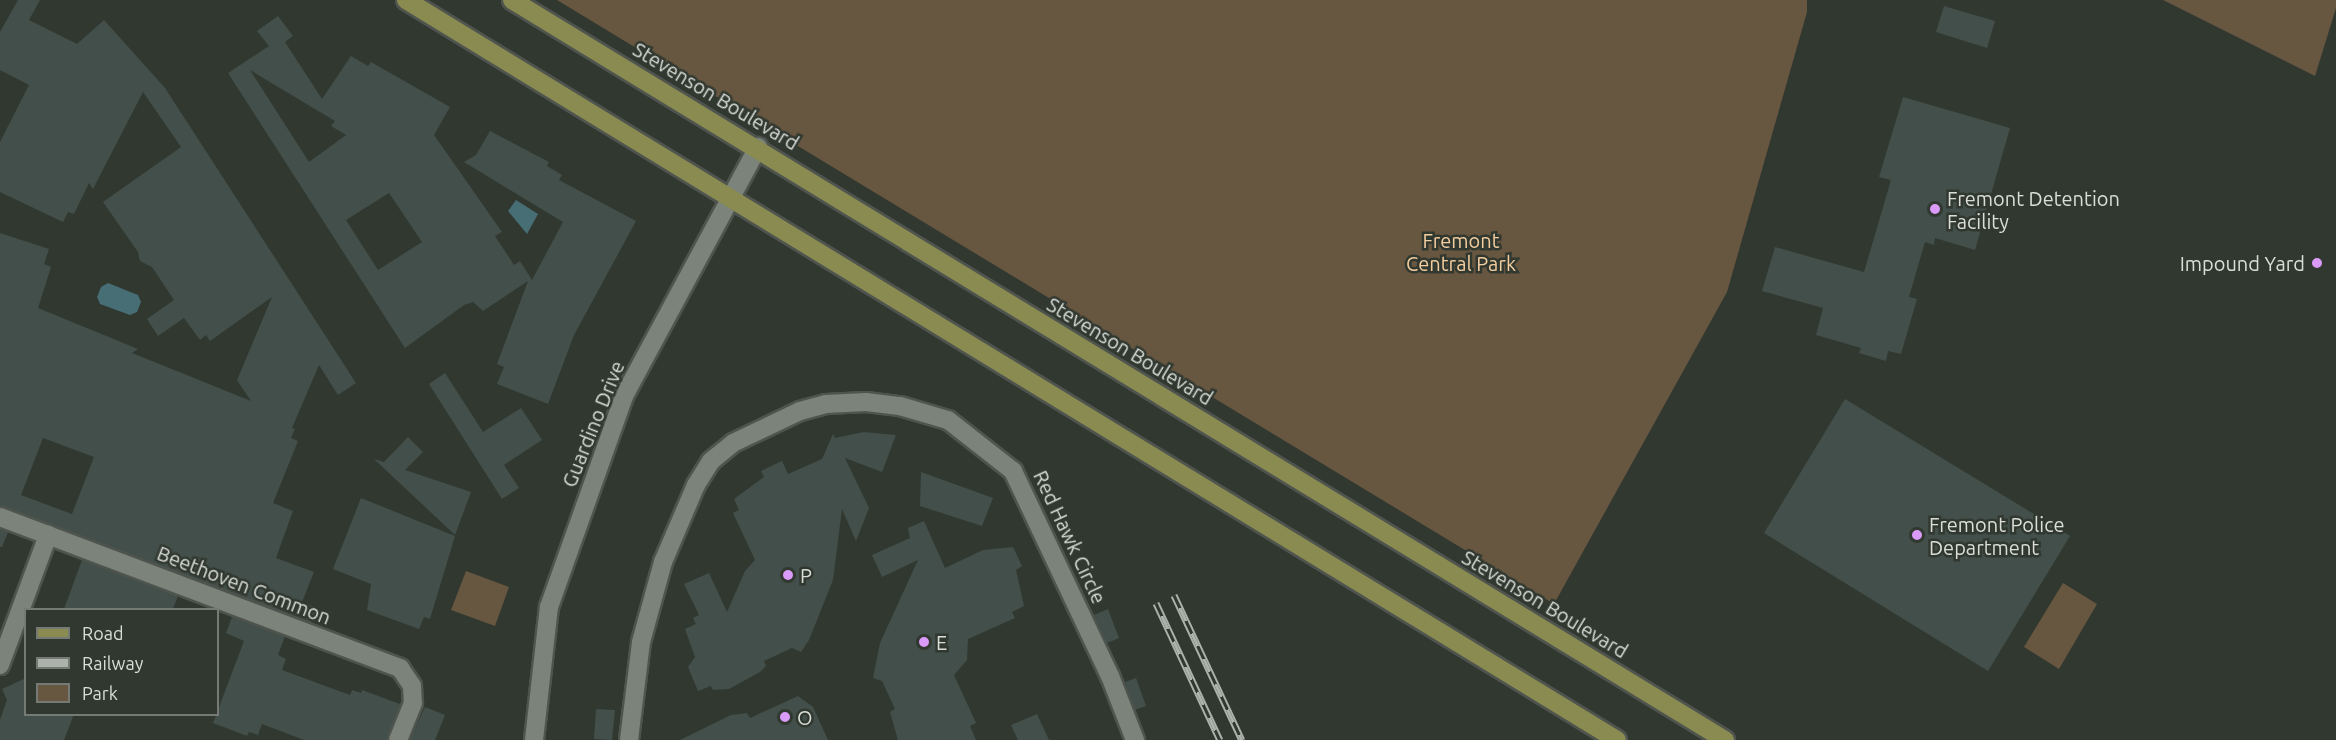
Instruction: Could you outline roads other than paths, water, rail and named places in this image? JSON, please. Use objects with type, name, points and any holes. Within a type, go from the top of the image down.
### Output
[{"type":"main road","points":[[406,0],[1617,740]]},
{"type":"main road","name":"Stevenson Boulevard","points":[[512,0],[758,147],[1725,740]]},
{"type":"street","name":"Guardino Drive","points":[[534,740],[549,607],[624,396],[729,196],[758,147]]},
{"type":"street","name":"Red Hawk Circle","points":[[629,740],[640,642],[663,562],[711,461],[733,443],[800,411],[826,404],[866,402],[900,406],[948,420],[1013,471],[1105,666],[1135,740]]},
{"type":"street","name":"Beethoven Common","points":[[0,517],[400,668],[412,686],[413,703],[398,740]]},
{"type":"street","points":[[0,665],[48,535]]},
{"type":"water","points":[[516,200],[538,214],[527,234],[508,211]]},
{"type":"water","points":[[108,283],[138,295],[141,302],[137,312],[130,315],[100,304],[97,297],[101,287]]},
{"type":"railway","points":[[1174,595],[1242,740]]},
{"type":"railway","points":[[1156,603],[1220,740]]},
{"type":"place","name":"Fremont Detention Facility","points":[[1935,209]]},
{"type":"place","name":"Impound Yard","points":[[2317,263]]},
{"type":"place","name":"Fremont Police Department","points":[[1917,535]]},
{"type":"place","name":"P","points":[[788,575]]},
{"type":"place","name":"E","points":[[924,642]]},
{"type":"place","name":"O","points":[[785,717]]},
{"type":"park label","name":"Fremont Central Park","points":[[1461,252]]}]
